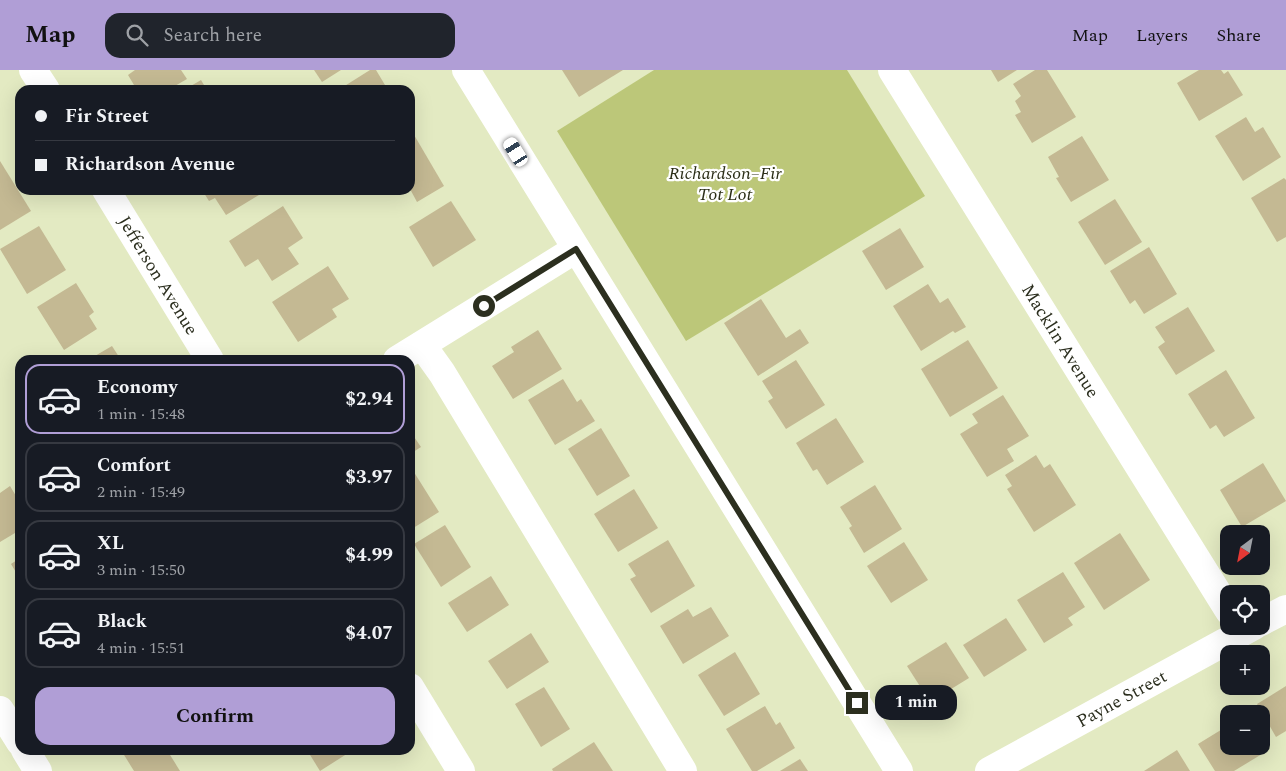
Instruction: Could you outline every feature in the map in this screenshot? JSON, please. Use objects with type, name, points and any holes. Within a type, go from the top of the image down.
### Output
[{"type":"street","points":[[34,70],[43,85]]},
{"type":"street","points":[[466,70],[899,771]]},
{"type":"street","name":"Macklin Avenue","points":[[892,70],[1220,585]]},
{"type":"street","name":"Jefferson Avenue","points":[[109,195],[207,355]]},
{"type":"street","points":[[406,355],[576,249]]},
{"type":"street","points":[[422,345],[442,373],[683,771]]},
{"type":"street","name":"Payne Street","points":[[1270,615],[1286,609]]},
{"type":"street","name":"Payne Street","points":[[989,771],[1226,635]]},
{"type":"street","points":[[415,695],[461,771]]},
{"type":"street","points":[[0,710],[15,734]]},
{"type":"street","points":[[28,755],[38,771]]},
{"type":"green space","name":"Richardson–Fir Tot Lot","points":[[654,70],[847,70],[925,196],[686,341],[557,131]]},
{"type":"building","points":[[135,70],[181,70],[187,79],[177,85],[134,85],[128,75]]},
{"type":"building","points":[[314,70],[341,70],[322,82]]},
{"type":"building","points":[[370,70],[376,70],[385,85],[346,85]]},
{"type":"building","points":[[562,70],[623,70],[579,97]]},
{"type":"building","points":[[991,70],[1017,70],[998,82]]},
{"type":"building","points":[[1035,70],[1047,70],[1076,117],[1032,143],[1015,115],[1021,112],[1015,101],[1021,96],[1013,84]]},
{"type":"building","points":[[1199,70],[1221,70],[1224,74],[1228,71],[1243,95],[1199,121],[1177,83]]},
{"type":"building","points":[[201,80],[204,85],[192,85]]},
{"type":"building","points":[[1246,117],[1255,132],[1263,127],[1281,157],[1243,181],[1215,136]]},
{"type":"building","points":[[1082,136],[1109,180],[1071,202],[1056,178],[1059,177],[1048,157]]},
{"type":"building","points":[[415,137],[444,186],[417,202],[413,195],[415,195]]},
{"type":"building","points":[[0,161],[15,185],[15,195],[21,195],[31,211],[0,230]]},
{"type":"building","points":[[1284,178],[1286,180],[1286,237],[1277,242],[1251,198]]},
{"type":"building","points":[[205,195],[259,195],[226,215],[215,198],[209,201]]},
{"type":"building","points":[[1115,199],[1142,242],[1105,265],[1078,222]]},
{"type":"building","points":[[451,201],[476,240],[433,267],[409,227]]},
{"type":"building","points":[[283,206],[303,238],[288,248],[299,264],[272,281],[258,259],[245,267],[229,241]]},
{"type":"building","points":[[39,226],[66,270],[27,294],[0,249]]},
{"type":"building","points":[[900,228],[924,267],[886,290],[862,251]]},
{"type":"building","points":[[1149,247],[1177,294],[1144,314],[1135,300],[1130,304],[1110,271]]},
{"type":"building","points":[[328,266],[349,299],[332,309],[337,317],[298,342],[272,302]]},
{"type":"building","points":[[76,283],[94,312],[89,316],[97,329],[64,350],[37,307]]},
{"type":"building","points":[[928,284],[940,303],[948,298],[966,327],[955,333],[953,331],[921,351],[893,306]]},
{"type":"building","points":[[761,299],[786,338],[800,329],[809,343],[758,376],[724,323]]},
{"type":"building","points":[[1188,307],[1215,351],[1176,375],[1158,347],[1165,342],[1155,327]]},
{"type":"building","points":[[538,330],[562,369],[513,399],[492,366],[514,352],[511,347]]},
{"type":"building","points":[[968,340],[998,388],[950,417],[921,369]]},
{"type":"building","points":[[112,346],[118,355],[97,355]]},
{"type":"building","points":[[796,360],[825,405],[786,429],[768,401],[773,398],[762,381]]},
{"type":"building","points":[[1226,370],[1255,418],[1224,437],[1216,425],[1210,429],[1188,394]]},
{"type":"building","points":[[563,379],[577,402],[581,399],[595,421],[555,445],[528,400]]},
{"type":"building","points":[[1003,395],[1029,436],[1007,449],[1014,461],[987,477],[960,434],[978,423],[972,414]]},
{"type":"building","points":[[836,418],[864,462],[827,485],[817,469],[813,471],[796,443]]},
{"type":"building","points":[[601,428],[630,476],[597,496],[568,449]]},
{"type":"building","points":[[415,438],[421,447],[415,451]]},
{"type":"building","points":[[1036,455],[1044,468],[1050,464],[1076,505],[1034,532],[1007,489],[1012,486],[1005,475]]},
{"type":"building","points":[[1263,463],[1286,501],[1245,525],[1241,525],[1220,490]]},
{"type":"building","points":[[415,474],[439,512],[415,527]]},
{"type":"building","points":[[875,485],[902,529],[864,553],[849,528],[852,526],[840,507]]},
{"type":"building","points":[[10,486],[15,494],[15,533],[0,542],[0,493]]},
{"type":"building","points":[[634,489],[658,528],[618,552],[594,514]]},
{"type":"building","points":[[445,525],[471,567],[441,587],[415,543]]},
{"type":"building","points":[[1120,533],[1150,580],[1104,610],[1074,563]]},
{"type":"building","points":[[668,540],[695,586],[651,613],[630,579],[636,576],[628,564]]},
{"type":"building","points":[[904,542],[928,580],[891,603],[867,566]]},
{"type":"building","points":[[15,561],[15,571],[11,564]]},
{"type":"building","points":[[1063,572],[1085,607],[1068,618],[1073,625],[1044,643],[1017,600]]},
{"type":"building","points":[[491,576],[509,605],[467,632],[448,603]]},
{"type":"building","points":[[711,607],[729,636],[683,664],[660,626],[688,609],[693,617]]},
{"type":"building","points":[[1006,618],[1027,650],[984,677],[963,645]]},
{"type":"building","points":[[531,633],[549,662],[507,689],[488,661]]},
{"type":"building","points":[[946,642],[969,678],[930,702],[907,666]]},
{"type":"building","points":[[735,652],[760,694],[724,716],[698,675]]},
{"type":"building","points":[[1286,686],[1286,731],[1276,737],[1270,727],[1270,705],[1257,704]]},
{"type":"building","points":[[544,687],[570,729],[541,747],[515,704]]},
{"type":"building","points":[[765,706],[776,725],[780,722],[795,748],[757,771],[752,771],[726,729]]},
{"type":"building","points":[[1220,731],[1220,755],[1260,755],[1234,771],[1215,771],[1198,744]]},
{"type":"building","points":[[594,742],[613,771],[553,771],[552,769]]},
{"type":"building","points":[[1177,750],[1190,771],[1144,771]]},
{"type":"building","points":[[124,755],[170,755],[180,771],[134,771]]},
{"type":"building","points":[[310,755],[345,755],[320,771]]},
{"type":"building","points":[[800,759],[808,771],[780,771]]},
{"type":"route","points":[[484,306],[576,249],[857,703]]}]
